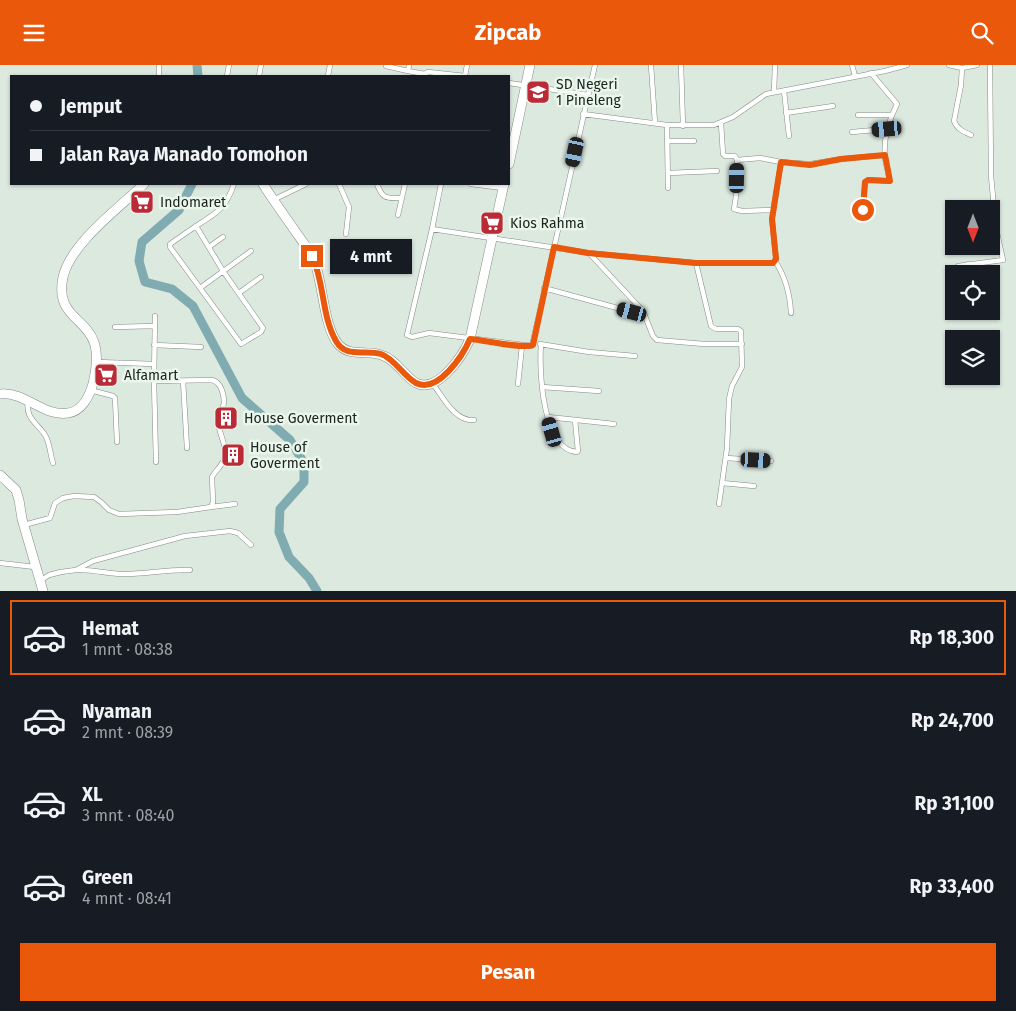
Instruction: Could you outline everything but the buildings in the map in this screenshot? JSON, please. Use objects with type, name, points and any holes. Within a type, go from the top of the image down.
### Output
[{"type":"highway","points":[[510,159],[530,65]]},
{"type":"highway","points":[[0,394],[14,394],[52,412],[69,413],[76,411],[84,404],[90,390],[97,362],[97,352],[91,334],[72,317],[63,301],[63,277],[72,256],[82,243],[143,185]]},
{"type":"highway","points":[[264,185],[314,259],[331,328],[338,344],[350,353],[373,352],[385,356],[415,382],[423,385],[433,384],[452,367],[463,354],[470,339],[504,186]]},
{"type":"highway","points":[[0,475],[16,490],[43,591]]},
{"type":"street","points":[[408,71],[410,65]]},
{"type":"street","points":[[442,185],[407,335],[412,337],[429,333],[531,346],[534,342],[544,288],[595,65]]},
{"type":"street","points":[[652,65],[655,123]]},
{"type":"street","points":[[681,65],[683,126]]},
{"type":"street","points":[[774,92],[775,65]]},
{"type":"street","points":[[852,65],[855,76]]},
{"type":"street","points":[[884,65],[884,71]]},
{"type":"street","points":[[583,114],[667,125],[711,125],[721,123],[760,97],[774,92],[907,65]]},
{"type":"street","points":[[949,65],[962,68],[977,65]]},
{"type":"street","points":[[963,265],[1003,260],[996,227],[991,176],[990,65]]},
{"type":"street","points":[[386,66],[425,75],[428,72],[456,75]]},
{"type":"street","points":[[962,68],[962,85],[954,121],[961,130],[972,135]]},
{"type":"street","points":[[863,210],[865,182],[868,180],[890,181],[885,155],[887,129],[896,101],[872,73]]},
{"type":"street","points":[[510,83],[588,95]]},
{"type":"street","points":[[784,91],[789,136]]},
{"type":"street","points":[[786,113],[833,106]]},
{"type":"street","points":[[858,115],[892,115]]},
{"type":"street","points":[[721,123],[723,154],[725,156],[735,156],[737,160],[734,209],[742,211],[773,210]]},
{"type":"street","points":[[667,125],[668,188]]},
{"type":"street","points":[[852,132],[887,129]]},
{"type":"street","points":[[668,141],[694,141]]},
{"type":"street","points":[[737,160],[760,158],[810,165],[841,159],[885,155]]},
{"type":"street","points":[[781,162],[772,220],[775,261],[780,267],[786,285],[791,302],[791,313]]},
{"type":"street","points":[[668,173],[717,171]]},
{"type":"street","points":[[196,227],[223,271],[263,327],[261,332],[241,344],[169,246],[178,238],[222,210],[230,197],[234,185]]},
{"type":"street","points":[[274,199],[304,185]]},
{"type":"street","points":[[339,185],[349,207],[346,234]]},
{"type":"street","points":[[378,185],[383,196],[387,198],[402,198]]},
{"type":"street","points":[[398,215],[405,185]]},
{"type":"street","points":[[488,185],[504,186]]},
{"type":"street","points":[[432,229],[588,253],[696,263],[773,263],[775,261]]},
{"type":"street","points":[[209,247],[223,237]]},
{"type":"street","points":[[200,288],[251,251]]},
{"type":"street","points":[[588,253],[643,311],[657,340],[704,344],[742,344]]},
{"type":"street","points":[[696,263],[710,324],[716,329],[739,329],[742,344],[741,369],[732,386],[729,401],[726,459],[719,504]]},
{"type":"street","points":[[239,293],[261,277]]},
{"type":"street","points":[[544,288],[632,312],[643,311]]},
{"type":"street","points":[[155,315],[156,462]]},
{"type":"street","points":[[115,327],[155,326]]},
{"type":"street","points":[[534,342],[589,352],[635,356]]},
{"type":"street","points":[[541,344],[542,387],[548,417],[557,440],[568,451],[577,452],[575,420]]},
{"type":"street","points":[[154,345],[202,347]]},
{"type":"street","points":[[518,384],[522,345]]},
{"type":"street","points":[[97,362],[154,364]]},
{"type":"street","points":[[154,381],[216,381],[220,386],[224,403],[218,424],[225,455],[219,469],[212,477],[213,502],[211,507]]},
{"type":"street","points":[[183,381],[187,448]]},
{"type":"street","points":[[433,384],[454,412],[465,419],[474,420]]},
{"type":"street","points":[[542,387],[599,391]]},
{"type":"street","points":[[90,390],[116,398],[117,442]]},
{"type":"street","points":[[28,400],[26,408],[28,414],[45,435],[53,463]]},
{"type":"street","points":[[548,417],[614,423]]},
{"type":"street","points":[[726,459],[771,461]]},
{"type":"street","points":[[722,483],[754,486]]},
{"type":"street","points":[[24,525],[50,518],[55,503],[68,497],[94,497],[109,510],[119,514],[176,512],[234,504]]},
{"type":"street","points":[[76,570],[93,561],[142,546],[202,534],[218,532],[238,533],[252,545]]},
{"type":"street","points":[[0,563],[36,567]]},
{"type":"street","points":[[40,581],[49,575],[61,571],[86,569],[120,574],[190,570]]},
{"type":"waterway","points":[[197,65],[198,75]]},
{"type":"waterway","points":[[192,185],[179,210],[142,242],[139,261],[145,282],[172,289],[193,306],[242,398],[290,440],[304,463],[304,482],[280,509],[279,532],[289,557],[309,578],[317,591]]},
{"type":"place","name":"SD Negeri 1 Pineleng","points":[[538,92]]},
{"type":"place","name":"Indomaret","points":[[142,202]]},
{"type":"place","name":"Kios Rahma","points":[[492,223]]},
{"type":"place","name":"Alfamart","points":[[106,375]]},
{"type":"place","name":"House Goverment","points":[[226,418]]},
{"type":"place","name":"House of Goverment","points":[[233,455]]},
{"type":"route","points":[[312,256],[316,264],[332,333],[340,346],[350,353],[373,352],[385,356],[415,382],[428,385],[437,381],[452,367],[463,354],[470,339],[533,345],[554,247],[588,253],[696,263],[773,263],[776,259],[772,219],[781,162],[810,165],[841,159],[885,155],[890,181],[868,180],[865,182],[863,210]]}]
